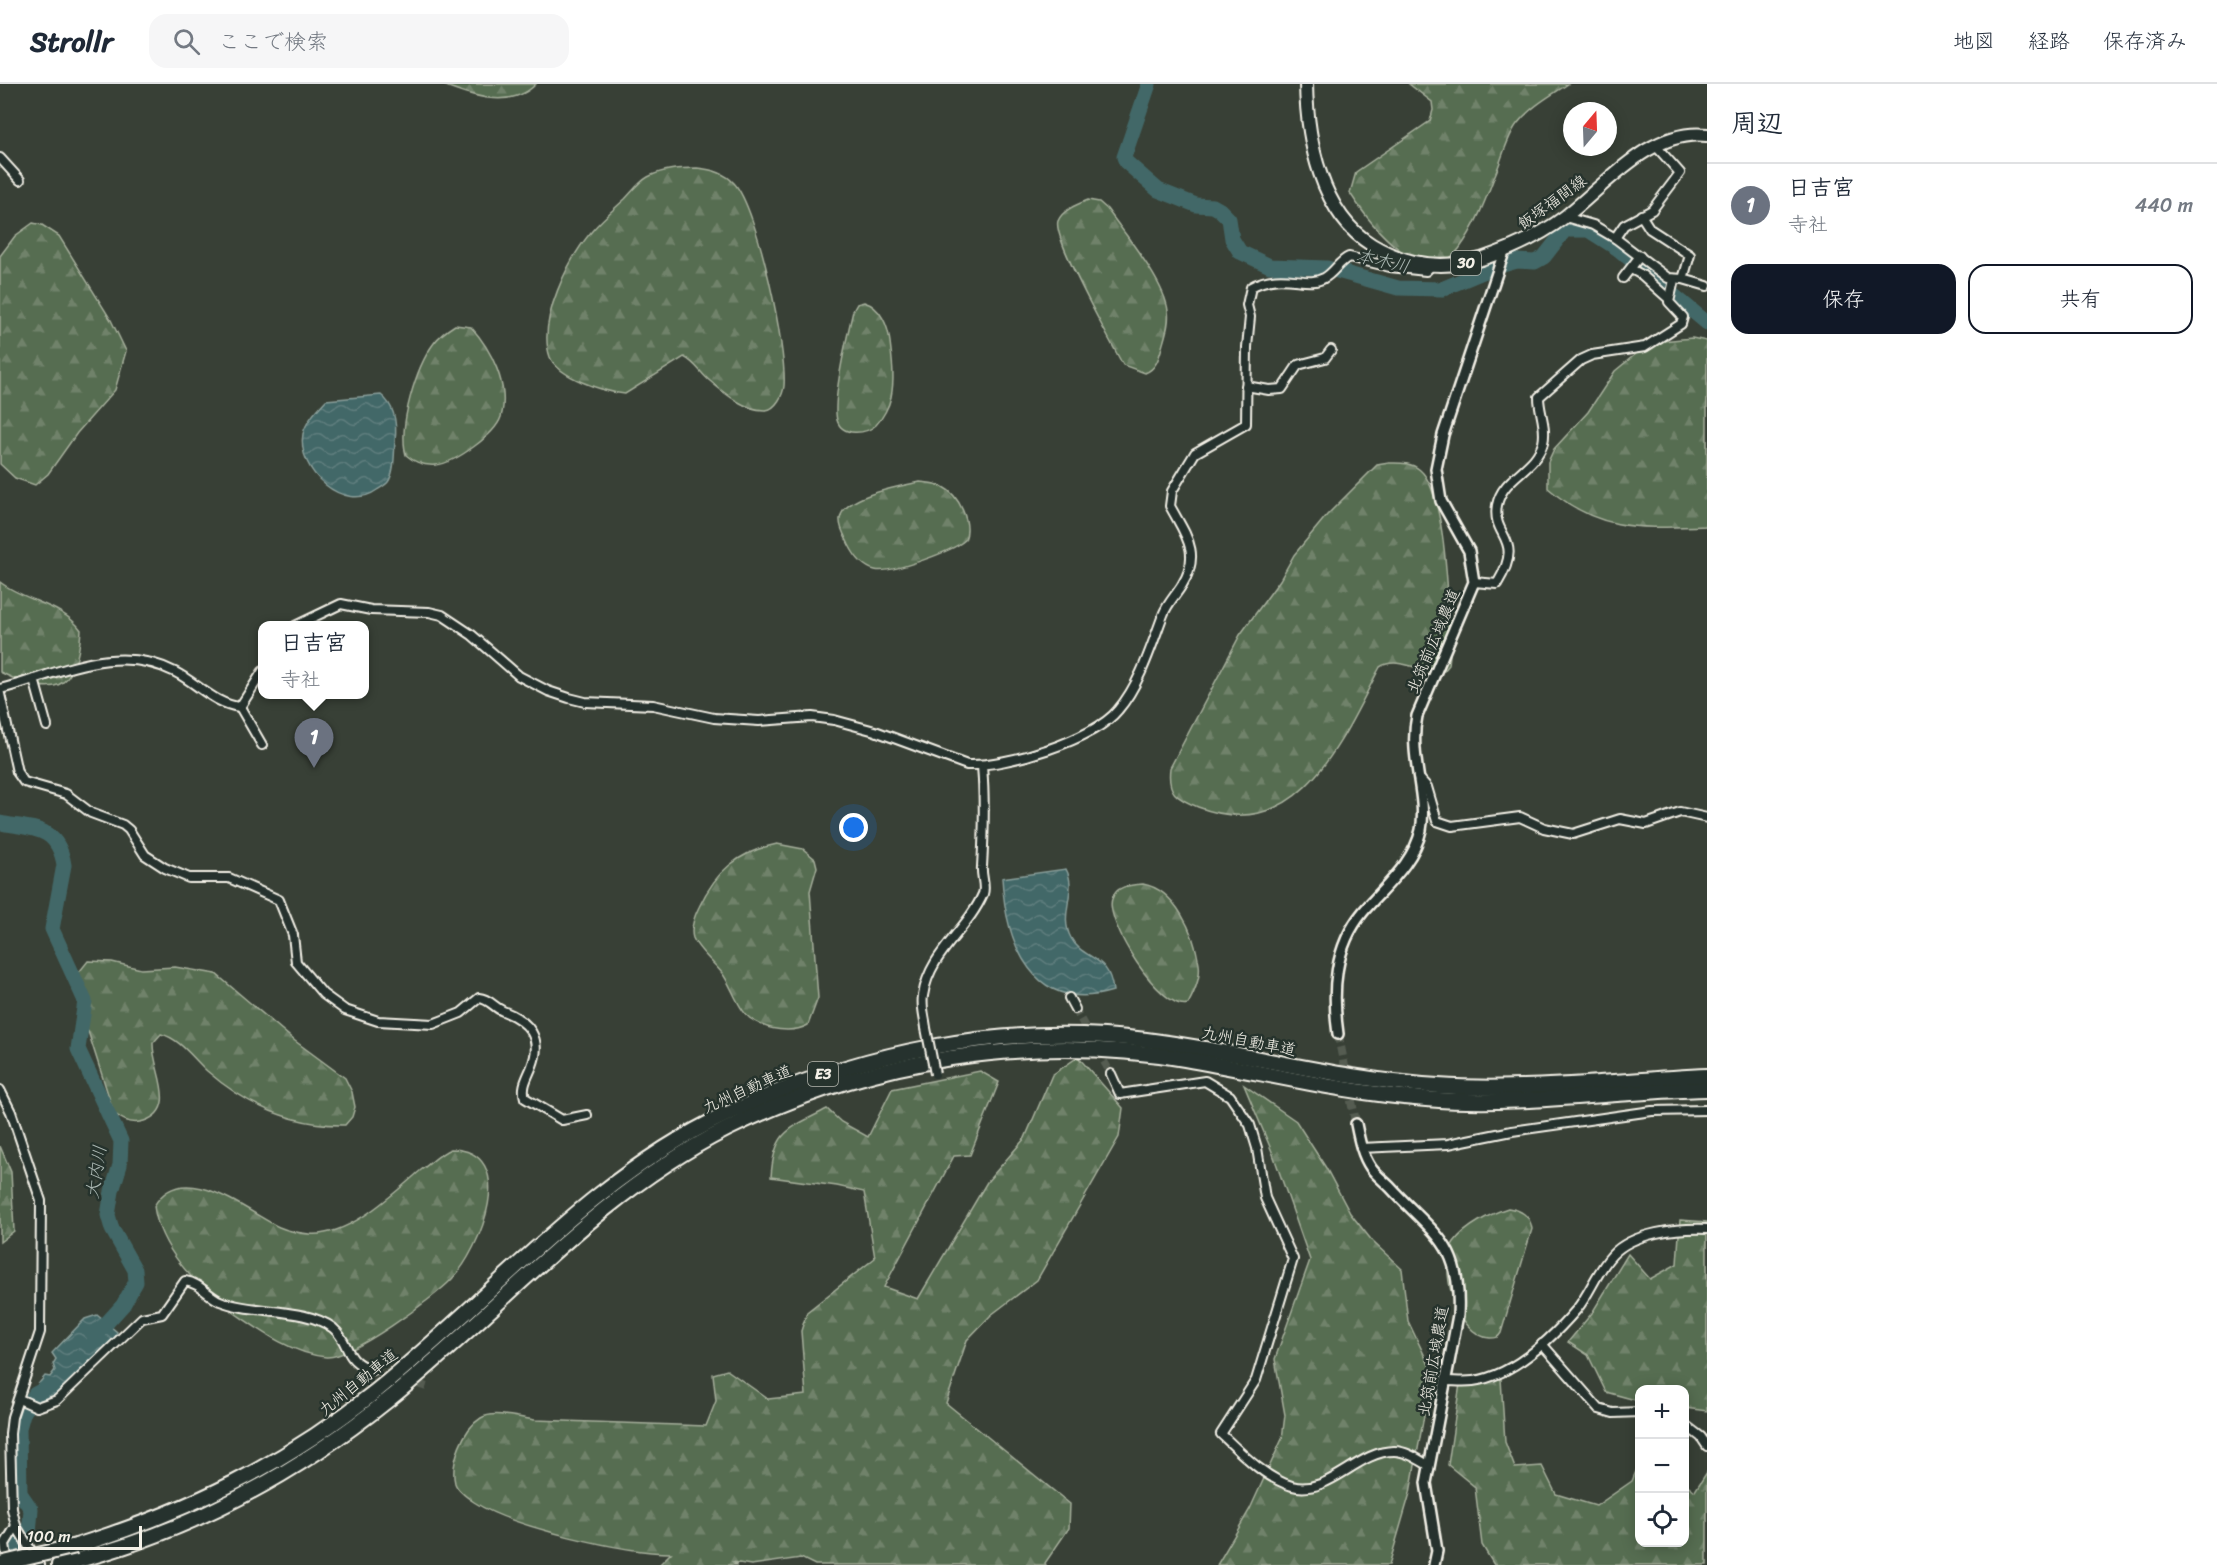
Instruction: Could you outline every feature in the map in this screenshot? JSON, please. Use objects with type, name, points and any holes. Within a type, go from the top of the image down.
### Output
[{"type":"highway","name":"九州自動車道","points":[[59,1565],[77,1553],[184,1509],[264,1469],[336,1422],[381,1388],[558,1227],[646,1161],[723,1116],[789,1087],[859,1063],[943,1044],[1032,1035],[1066,1035],[1143,1039],[1337,1074],[1436,1086],[1512,1087],[1707,1076]]},
{"type":"highway","name":"九州自動車道","points":[[0,1564],[140,1541],[201,1516],[270,1482],[313,1455],[391,1398],[569,1237],[634,1186],[726,1130],[802,1097],[861,1077],[950,1057],[1000,1051],[1074,1049],[1183,1059],[1320,1085],[1432,1100],[1514,1102],[1707,1089]]},
{"type":"main road","name":"飯塚福間線","points":[[1306,84],[1309,128],[1331,200],[1341,217],[1360,237],[1382,250],[1431,266],[1459,265],[1502,258],[1565,217],[1655,145],[1681,135],[1707,135]]},
{"type":"street","points":[[1615,238],[1624,225],[1652,210],[1680,173],[1655,145]]},
{"type":"street","points":[[0,158],[20,180]]},
{"type":"street","points":[[1641,215],[1650,229],[1690,255],[1669,299]]},
{"type":"street","points":[[1565,217],[1593,225],[1678,279],[1707,286]]},
{"type":"street","points":[[305,621],[341,604],[371,610],[429,612],[442,615],[472,635],[519,676],[548,692],[585,702],[653,705],[714,718],[759,721],[812,717],[834,720],[875,731],[967,765],[982,766],[1053,748],[1084,735],[1118,711],[1141,672],[1164,611],[1190,572],[1191,554],[1182,522],[1170,506],[1172,491],[1195,453],[1246,424],[1250,317],[1248,305],[1251,287],[1265,279],[1278,277],[1310,281],[1324,278],[1339,262],[1349,256],[1412,271],[1426,272],[1431,266]]},
{"type":"street","points":[[1623,278],[1640,256]]},
{"type":"street","name":"北筑前広域農道","points":[[1338,1034],[1335,981],[1349,933],[1362,913],[1401,870],[1418,838],[1421,819],[1414,732],[1418,716],[1474,582],[1469,551],[1441,501],[1436,469],[1443,435],[1502,258]]},
{"type":"street","points":[[1474,582],[1497,584],[1509,562],[1510,547],[1500,526],[1497,506],[1505,487],[1538,454],[1544,432],[1539,397],[1581,360],[1592,355],[1645,347],[1681,324],[1683,317],[1669,299],[1642,275],[1630,269]]},
{"type":"street","points":[[1246,386],[1269,390],[1282,389],[1298,365],[1325,358],[1331,351]]},
{"type":"street","points":[[0,689],[94,660],[143,661],[175,672],[204,692],[231,706],[240,707]]},
{"type":"street","points":[[34,679],[48,726]]},
{"type":"street","points":[[240,707],[258,679]]},
{"type":"street","points":[[0,694],[17,772],[24,782],[66,795],[90,813],[123,825],[145,855],[165,868],[189,878],[229,878],[279,900],[293,935],[296,962],[323,994],[345,1010],[378,1021],[433,1024],[461,1013],[479,998],[488,1000],[499,1009],[518,1017],[531,1031],[535,1051],[525,1084],[525,1098],[562,1120],[586,1115]]},
{"type":"street","points":[[240,707],[262,745]]},
{"type":"street","points":[[935,1074],[922,997],[929,972],[943,947],[970,915],[984,891],[981,869],[985,798],[982,766]]},
{"type":"street","points":[[1417,776],[1427,787],[1437,821],[1452,826],[1521,817],[1544,828],[1573,834],[1620,819],[1646,824],[1680,812],[1707,818]]},
{"type":"street","points":[[1069,998],[1075,1009]]},
{"type":"street","points":[[1111,1074],[1120,1094],[1205,1081],[1230,1096],[1250,1125],[1257,1148],[1265,1198],[1293,1258],[1256,1380],[1221,1434],[1247,1458],[1278,1480],[1292,1486],[1309,1488],[1377,1453],[1396,1451],[1428,1465]]},
{"type":"street","points":[[0,1090],[11,1112],[41,1201],[40,1332],[12,1417],[10,1434],[11,1492],[16,1526],[40,1565]]},
{"type":"street","points":[[1361,1148],[1448,1144],[1512,1131],[1653,1111],[1707,1110]]},
{"type":"street","name":"北筑前広域農道","points":[[1356,1124],[1361,1148],[1371,1168],[1440,1236],[1457,1269],[1460,1291],[1458,1315],[1428,1465],[1427,1498],[1437,1551],[1434,1565]]},
{"type":"street","points":[[1445,1381],[1474,1381],[1502,1372],[1542,1344],[1577,1308],[1613,1254],[1632,1242],[1676,1229],[1707,1229]]},
{"type":"street","points":[[19,1399],[37,1407],[57,1400],[142,1318],[162,1314],[185,1281],[195,1282],[220,1300],[318,1320],[333,1329],[359,1366],[373,1370]]},
{"type":"street","points":[[1542,1344],[1599,1409],[1613,1413],[1635,1412]]},
{"type":"street","points":[[1689,1428],[1701,1437],[1707,1446]]},
{"type":"street","points":[[0,1492],[11,1492]]},
{"type":"street","points":[[8,1565],[5,1544],[16,1526]]},
{"type":"green space","points":[[441,84],[536,84],[515,97],[503,99],[465,93]]},
{"type":"green space","points":[[1409,84],[1568,84],[1534,107],[1513,129],[1480,213],[1465,241],[1445,261],[1429,263],[1413,258],[1398,248],[1383,235],[1350,193],[1356,172],[1430,121],[1433,110],[1432,102]]},
{"type":"green space","points":[[697,168],[717,172],[734,183],[743,198],[761,249],[776,313],[784,368],[782,393],[770,409],[758,410],[736,401],[684,357],[625,394],[594,387],[572,377],[562,371],[550,357],[547,342],[552,308],[565,273],[592,231],[648,177],[660,172]]},
{"type":"green space","points":[[1088,200],[1099,202],[1107,209],[1143,258],[1165,299],[1168,311],[1166,334],[1156,363],[1145,373],[1123,365],[1064,248],[1059,231],[1060,217],[1071,208]]},
{"type":"green space","points":[[33,223],[42,225],[59,236],[111,320],[126,351],[115,390],[77,433],[48,474],[35,485],[15,478],[0,464],[0,256],[15,236]]},
{"type":"green space","points":[[864,302],[875,308],[885,324],[890,342],[893,383],[889,404],[879,422],[872,428],[855,432],[844,429],[840,425],[836,411],[841,366],[853,311],[857,304]]},
{"type":"green space","points":[[455,325],[471,327],[492,357],[503,393],[501,417],[483,440],[463,454],[436,465],[416,462],[406,455],[404,443],[404,429],[410,397],[427,354],[434,343]]},
{"type":"green space","points":[[1692,338],[1707,341],[1707,526],[1623,525],[1585,513],[1548,488],[1548,462],[1554,449],[1588,412],[1615,371],[1642,349],[1662,341]]},
{"type":"green space","points":[[1409,464],[1420,470],[1429,483],[1436,502],[1447,579],[1451,645],[1449,665],[1444,671],[1395,663],[1380,667],[1333,753],[1313,779],[1290,799],[1264,812],[1234,815],[1198,807],[1184,801],[1172,789],[1170,768],[1240,635],[1280,580],[1294,555],[1327,515],[1377,465]]},
{"type":"green space","points":[[920,482],[940,486],[954,496],[963,510],[967,526],[965,540],[922,561],[894,569],[875,570],[867,566],[853,553],[843,533],[840,519],[843,511],[861,498],[874,493]]},
{"type":"green space","points":[[0,582],[65,615],[81,630],[79,651],[74,667],[67,678],[58,685],[47,687],[34,685],[0,672]]},
{"type":"green space","points":[[777,844],[803,849],[815,859],[817,867],[810,891],[818,998],[808,1025],[787,1030],[757,1023],[746,1015],[726,978],[699,947],[692,934],[697,910],[721,873],[751,852]]},
{"type":"green space","points":[[1143,884],[1155,888],[1174,904],[1193,939],[1199,974],[1188,1004],[1177,1003],[1150,980],[1125,944],[1117,926],[1112,910],[1114,894],[1121,888]]},
{"type":"green space","points":[[88,961],[112,962],[141,969],[175,967],[216,974],[295,1041],[345,1078],[352,1092],[355,1107],[352,1117],[345,1125],[325,1124],[307,1122],[271,1111],[222,1083],[180,1044],[161,1034],[153,1043],[162,1088],[160,1108],[155,1115],[144,1121],[128,1122],[121,1118],[114,1113],[74,987],[76,976]]},
{"type":"green space","points":[[1078,1057],[1123,1108],[1119,1137],[1037,1280],[991,1315],[967,1340],[946,1403],[1070,1504],[1069,1528],[1045,1563],[1046,1565],[815,1565],[801,1558],[751,1565],[733,1562],[736,1565],[659,1565],[671,1553],[626,1549],[570,1537],[514,1521],[472,1500],[458,1488],[455,1483],[454,1466],[459,1447],[475,1423],[486,1416],[706,1426],[716,1401],[713,1374],[727,1370],[768,1399],[806,1395],[801,1331],[807,1312],[875,1258],[864,1192],[771,1177],[773,1161],[780,1140],[793,1127],[827,1109],[841,1122],[868,1137],[892,1089],[980,1071],[999,1082],[970,1155],[954,1156],[884,1287],[918,1299],[987,1182],[1025,1138],[1052,1075]]},
{"type":"green space","points":[[1244,1085],[1296,1121],[1326,1168],[1350,1213],[1373,1242],[1402,1269],[1408,1321],[1432,1371],[1410,1493],[1389,1565],[1217,1565],[1250,1509],[1282,1439],[1285,1415],[1275,1359],[1310,1260],[1273,1154]]},
{"type":"green space","points":[[0,1146],[11,1172],[14,1231],[0,1242]]},
{"type":"green space","points":[[451,1149],[472,1154],[485,1166],[489,1183],[488,1204],[473,1247],[463,1265],[442,1288],[392,1326],[338,1355],[326,1357],[313,1355],[288,1346],[263,1332],[217,1300],[181,1265],[171,1251],[157,1221],[154,1206],[166,1192],[181,1186],[197,1187],[232,1200],[282,1228],[305,1234],[324,1233],[354,1222],[384,1202],[436,1158]]},
{"type":"green space","points":[[1508,1208],[1524,1214],[1532,1229],[1501,1333],[1497,1337],[1490,1338],[1478,1334],[1459,1313],[1449,1282],[1449,1252],[1454,1242],[1465,1231],[1486,1217]]},
{"type":"green space","points":[[1680,1220],[1707,1222],[1707,1411],[1689,1409],[1689,1385],[1635,1385],[1635,1400],[1606,1392],[1588,1355],[1568,1342],[1592,1313],[1628,1254],[1650,1279],[1677,1264]]},
{"type":"green space","points":[[1461,1377],[1501,1379],[1505,1442],[1515,1468],[1542,1466],[1556,1494],[1596,1506],[1632,1481],[1635,1474],[1635,1547],[1689,1547],[1689,1486],[1695,1491],[1707,1472],[1707,1565],[1494,1565],[1482,1545],[1475,1487],[1448,1465]]},
{"type":"water","points":[[381,395],[392,410],[395,422],[394,462],[390,478],[377,490],[364,496],[351,496],[337,492],[315,474],[307,461],[303,448],[304,429],[326,400]]},
{"type":"water","points":[[1066,869],[1070,886],[1066,921],[1071,938],[1082,951],[1106,970],[1111,979],[1113,991],[1085,996],[1062,993],[1044,983],[1029,968],[1018,949],[1010,927],[1002,878]]},
{"type":"water","points":[[97,1315],[117,1332],[112,1345],[66,1390],[41,1404],[31,1393],[45,1376],[50,1377],[55,1370],[53,1364],[56,1359],[52,1353],[85,1319]]},
{"type":"waterway","name":"本木川","points":[[1149,84],[1124,157],[1126,162],[1158,190],[1196,205],[1213,206],[1220,210],[1229,219],[1232,239],[1240,252],[1270,266],[1327,268],[1398,288],[1442,289],[1492,268],[1517,261],[1535,262],[1544,257],[1565,230],[1588,230],[1618,249],[1707,323]]},
{"type":"waterway","name":"大内川","points":[[0,823],[41,831],[56,842],[61,852],[64,865],[52,929],[85,1001],[78,1049],[121,1141],[120,1165],[108,1215],[112,1229],[135,1270],[136,1282],[123,1305],[94,1337]]},
{"type":"waterway","name":"大内川","points":[[17,1565],[18,1548],[29,1535],[31,1509],[20,1493],[19,1428],[23,1414],[35,1394],[50,1386]]},
{"type":"tunnel","points":[[1075,1009],[1111,1074]]},
{"type":"tunnel","points":[[1338,1034],[1356,1124]]},
{"type":"tunnel","points":[[373,1370],[427,1387]]},
{"type":"place","name":"日吉宮","points":[[314,768]]}]
